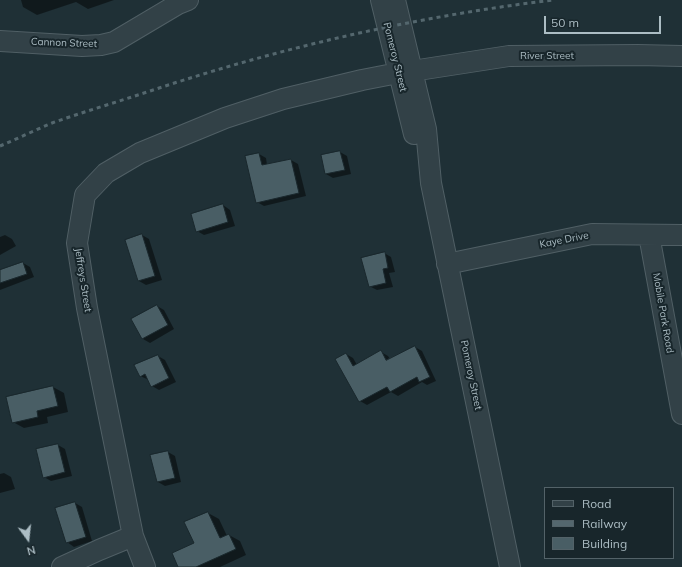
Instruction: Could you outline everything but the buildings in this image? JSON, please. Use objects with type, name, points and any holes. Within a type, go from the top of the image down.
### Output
[{"type":"street","name":"Cannon Street","points":[[0,41],[82,46],[101,45],[114,42],[178,4],[188,0]]},
{"type":"street","name":"Pomeroy Street","points":[[381,0],[405,72]]},
{"type":"street","name":"Pomeroy Street","points":[[395,0],[413,132],[431,183],[510,567]]},
{"type":"street","name":"River Street","points":[[283,100],[362,80],[509,56],[682,56]]},
{"type":"street","name":"Jeffreys Street","points":[[145,567],[133,536],[87,308],[77,243],[85,195],[106,173],[140,153],[225,118],[283,100]]},
{"type":"street","name":"Kaye Drive","points":[[447,264],[592,234],[682,236]]},
{"type":"street","name":"Mobile Park Road","points":[[649,235],[682,414]]},
{"type":"street","points":[[62,567],[133,536]]},
{"type":"railway","points":[[0,146],[52,123],[75,115],[194,77],[295,48],[449,15],[553,0]]}]
